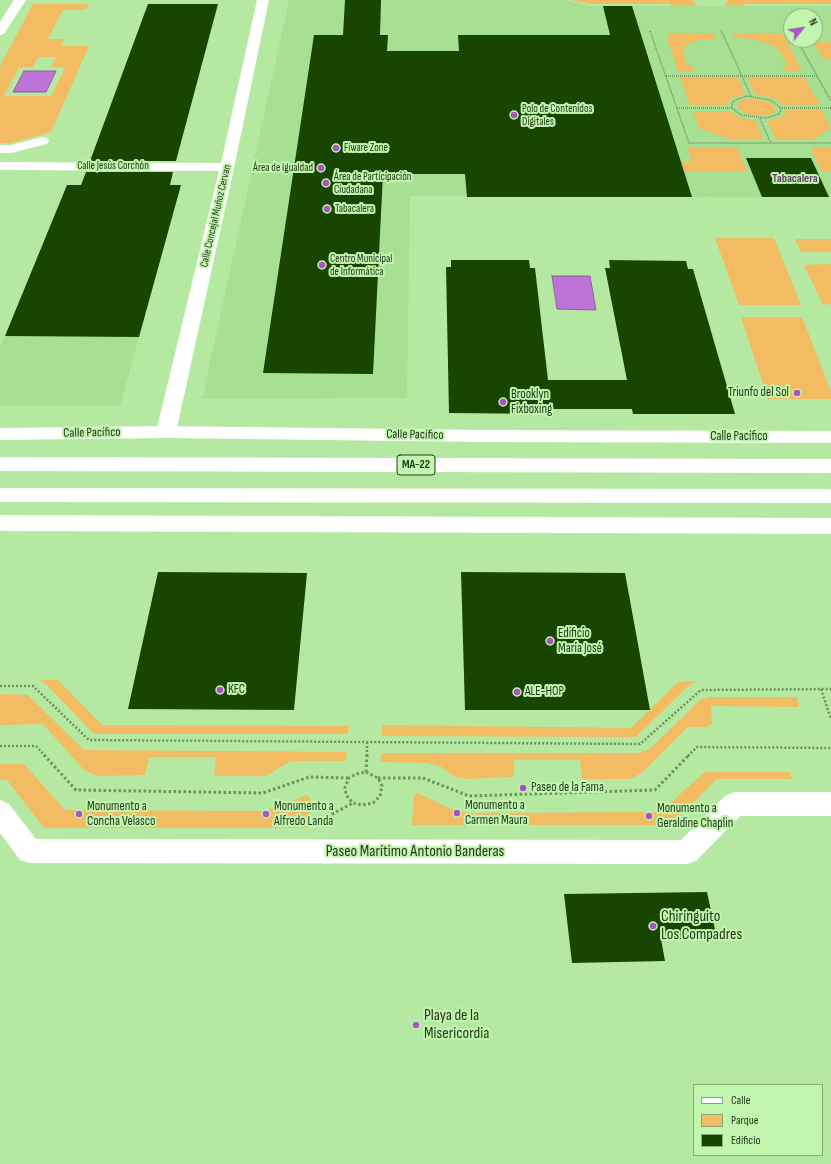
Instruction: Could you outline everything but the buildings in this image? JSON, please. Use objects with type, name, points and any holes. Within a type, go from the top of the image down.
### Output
[{"type":"main road","points":[[0,31],[20,0]]},
{"type":"main road","name":"Calle Concejal Muñoz Cervan","points":[[166,432],[227,167],[263,0]]},
{"type":"main road","points":[[0,149],[11,149],[42,141]]},
{"type":"main road","name":"Calle Jesús Corchón","points":[[0,166],[227,167]]},
{"type":"main road","name":"Calle Pacífico","points":[[0,434],[166,432],[481,436],[831,437]]},
{"type":"main road","name":"MA-22","points":[[0,464],[831,466]]},
{"type":"main road","points":[[0,495],[831,496]]},
{"type":"main road","points":[[0,523],[831,526]]},
{"type":"main road","name":"Paseo Marítimo Antonio Banderas","points":[[0,812],[29,851],[687,852],[734,804],[831,804]]},
{"type":"path","points":[[721,30],[751,96]]},
{"type":"path","points":[[650,31],[688,143],[831,143]]},
{"type":"path","points":[[801,48],[831,101]]},
{"type":"path","points":[[666,76],[817,76]]},
{"type":"path","points":[[677,108],[732,108],[741,115],[760,119],[774,117],[781,111],[776,103],[770,100],[751,96],[735,100],[732,103],[732,108]]},
{"type":"path","points":[[780,108],[831,108]]},
{"type":"path","points":[[760,119],[771,143]]},
{"type":"path","points":[[0,686],[33,686],[89,740],[640,744],[701,690],[831,689]]},
{"type":"path","points":[[821,689],[831,719]]},
{"type":"path","points":[[366,772],[367,742]]},
{"type":"path","points":[[0,746],[36,746],[76,790],[263,793],[309,777],[349,778],[356,774],[366,772],[378,778],[382,786],[380,796],[373,803],[362,805],[353,803],[346,795],[344,787],[349,778]]},
{"type":"path","points":[[378,778],[423,778],[468,796],[655,790],[697,747],[831,748]]},
{"type":"shaded area","name":"Tabacalera","points":[[289,0],[563,0],[589,6],[831,6],[831,197],[410,196],[407,398],[202,399]]},
{"type":"shaded area","points":[[24,71],[56,71],[46,92],[13,92]]},
{"type":"shaded area","points":[[67,185],[181,185],[120,406],[0,406],[0,348]]},
{"type":"shaded area","points":[[552,276],[590,276],[596,310],[557,309]]},
{"type":"green space","points":[[571,0],[692,0],[698,6],[671,6],[670,4],[590,4]]},
{"type":"green space","points":[[728,0],[831,0],[831,4],[744,4],[745,6],[725,6],[725,3]]},
{"type":"green space","points":[[33,4],[89,4],[86,10],[63,10],[48,39],[64,39],[61,46],[89,46],[51,132],[11,143],[0,143],[0,66]],"holes":[[[38,57],[56,57],[51,67],[65,68],[51,96],[4,96],[19,67],[33,67]]]},
{"type":"green space","points":[[666,33],[715,33],[717,38],[699,40],[686,45],[683,52],[687,65],[693,65],[695,72],[678,72]]},
{"type":"green space","points":[[732,33],[783,33],[783,48],[790,48],[802,72],[786,72],[782,65],[788,65],[780,52],[771,45],[756,40],[734,37]]},
{"type":"green space","points":[[823,42],[831,42],[831,60],[824,60],[817,48],[823,48]]},
{"type":"green space","points":[[680,78],[738,78],[745,94],[728,101],[727,105],[690,105]]},
{"type":"green space","points":[[747,78],[805,78],[820,105],[783,105],[776,99],[755,94]]},
{"type":"green space","points":[[753,98],[769,102],[775,107],[776,110],[774,113],[766,116],[754,116],[743,112],[737,107],[737,104],[742,100]]},
{"type":"green space","points":[[786,110],[822,110],[831,128],[812,140],[776,140],[767,121],[780,118],[785,114]]},
{"type":"green space","points":[[693,111],[729,111],[741,118],[756,121],[763,139],[728,139],[699,128]]},
{"type":"green space","points":[[687,147],[737,147],[747,171],[650,171],[647,162],[692,162]]},
{"type":"green space","points":[[810,147],[831,147],[831,171],[821,171]]},
{"type":"green space","points":[[715,238],[774,238],[801,305],[739,305]]},
{"type":"green space","points":[[795,239],[831,239],[831,252],[801,252]]},
{"type":"green space","points":[[831,264],[831,304],[823,305],[804,265]]},
{"type":"green space","points":[[741,317],[802,317],[831,391],[831,399],[768,399]]},
{"type":"green space","points":[[39,680],[58,680],[102,725],[349,726],[348,734],[94,734],[47,685]]},
{"type":"green space","points":[[698,681],[687,687],[636,737],[382,736],[382,725],[631,728],[678,682]]},
{"type":"green space","points":[[0,694],[28,695],[84,750],[347,752],[346,761],[291,761],[266,776],[214,776],[216,757],[149,757],[145,775],[99,776],[85,771],[43,724],[0,725]]},
{"type":"green space","points":[[711,697],[797,697],[799,707],[711,706],[712,724],[707,727],[688,727],[642,773],[630,779],[582,779],[580,760],[514,760],[514,777],[466,779],[455,777],[440,766],[426,763],[381,762],[381,753],[638,753],[650,749],[701,699]]},
{"type":"green space","points":[[0,764],[24,764],[65,810],[262,811],[280,806],[307,795],[311,799],[308,828],[44,828],[7,780],[0,780]]},
{"type":"green space","points":[[705,772],[790,772],[792,779],[717,779],[672,825],[412,825],[414,795],[418,793],[451,809],[470,813],[660,812]]},
{"type":"place","name":"Polo de Contenidos Digitales","points":[[514,115]]},
{"type":"place","name":"Fiware Zone","points":[[336,148]]},
{"type":"place","name":"Área de Igualdad","points":[[321,168]]},
{"type":"place","name":"Área de Participación Ciudadana","points":[[326,183]]},
{"type":"place","name":"Tabacalera","points":[[327,209]]},
{"type":"place","name":"Centro Municipal de Informática","points":[[322,265]]},
{"type":"place","name":"Triunfo del Sol","points":[[797,393]]},
{"type":"place","name":"Brooklyn Fixboxing","points":[[503,402]]},
{"type":"place","name":"Edificio María José","points":[[550,641]]},
{"type":"place","name":"KFC","points":[[220,690]]},
{"type":"place","name":"ALE-HOP","points":[[517,692]]},
{"type":"place","name":"Paseo de la Fama","points":[[523,788]]},
{"type":"place","name":"Monumento a Carmen Maura","points":[[457,813]]},
{"type":"place","name":"Monumento a Concha Velasco","points":[[79,814]]},
{"type":"place","name":"Monumento a Alfredo Landa","points":[[266,814]]},
{"type":"place","name":"Monumento a Geraldine Chaplin","points":[[649,816]]},
{"type":"place","name":"Chiringuito Los Compadres","points":[[653,926]]},
{"type":"place","name":"Playa de la Misericordia","points":[[416,1025]]},
{"type":"district","name":"Tabacalera","points":[[795,179]]}]
